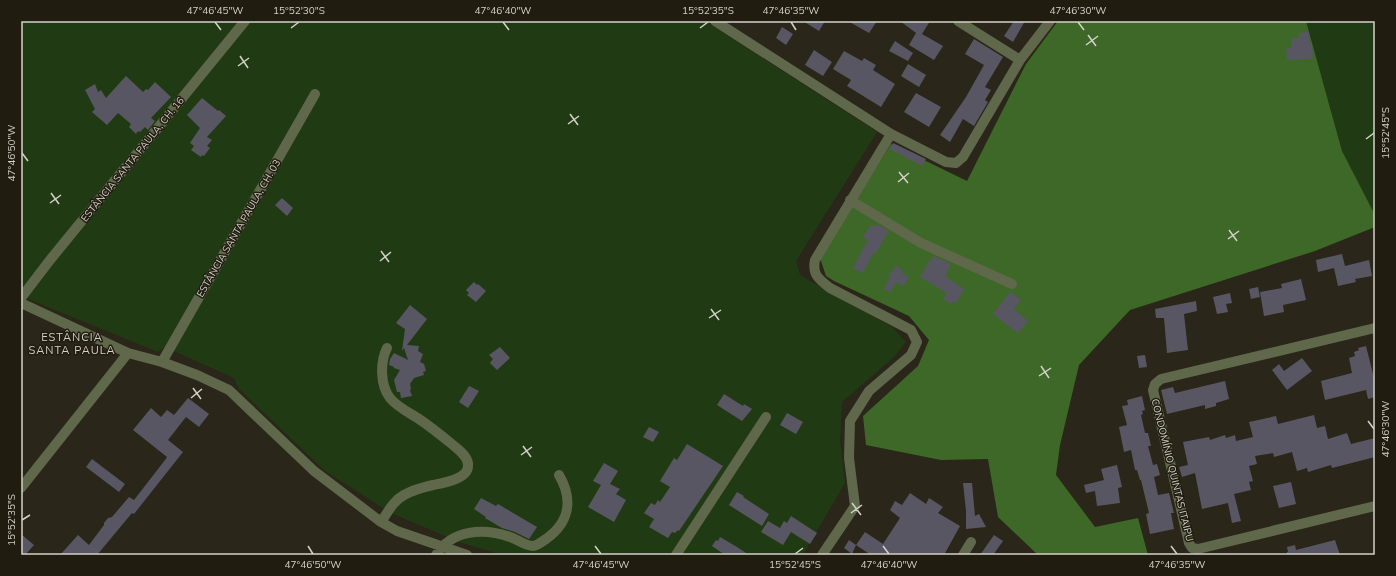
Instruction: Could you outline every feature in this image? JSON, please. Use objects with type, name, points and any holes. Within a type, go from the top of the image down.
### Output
[{"type":"street","name":"ESTÂNCIA SANTA PAULA, CH. 16","points":[[21,298],[50,260],[245,21]]},
{"type":"street","points":[[715,21],[891,134],[946,162],[956,163],[963,157],[1020,60],[1050,21]]},
{"type":"street","points":[[958,21],[1020,60]]},
{"type":"street","name":"ESTÂNCIA SANTA PAULA, CH. 03","points":[[162,362],[315,94]]},
{"type":"street","points":[[822,555],[855,506],[848,458],[850,421],[869,391],[911,355],[916,342],[911,330],[830,288],[818,279],[813,269],[814,260],[891,134]]},
{"type":"street","points":[[850,200],[921,243],[1012,284]]},
{"type":"street","points":[[21,303],[128,353],[162,362],[197,375],[229,390],[314,471],[381,522],[396,531],[439,551],[467,555]]},
{"type":"street","name":"CONDOMÍNIO QUINTAS ITAIPU","points":[[1375,328],[1161,379],[1155,384],[1154,390],[1189,543],[1192,548],[1198,549],[1375,506]]},
{"type":"street","points":[[381,522],[393,504],[404,495],[433,485],[449,482],[465,474],[469,465],[459,450],[399,406],[390,397],[385,387],[382,364],[383,355],[387,348]]},
{"type":"street","points":[[21,488],[128,353]]},
{"type":"street","points":[[676,555],[766,417]]},
{"type":"street","points":[[439,551],[466,533],[475,531],[510,537],[533,546],[540,543],[550,536],[561,524],[568,511],[568,498],[565,485],[559,475]]},
{"type":"street","points":[[963,555],[971,542]]},
{"type":"green space","points":[[21,21],[705,21],[877,132],[796,261],[800,275],[892,327],[906,342],[894,357],[842,402],[840,440],[845,483],[803,555],[502,555],[459,542],[389,512],[324,470],[239,389],[234,378],[165,347],[158,352],[21,296]]},
{"type":"green space","points":[[1058,21],[1306,21],[1342,151],[1375,215],[1375,227],[1315,251],[1130,310],[1079,365],[1060,445],[1056,475],[1095,527],[1138,518],[1148,555],[1038,555],[998,517],[988,459],[941,460],[866,445],[863,416],[918,366],[929,340],[909,316],[826,276],[820,258],[891,144],[967,181],[1026,64]]},
{"type":"green space","points":[[1306,21],[1375,21],[1375,215],[1342,151]]},
{"type":"building","points":[[803,21],[825,21],[819,31]]},
{"type":"building","points":[[848,21],[877,21],[869,33]]},
{"type":"building","points":[[900,21],[930,21],[922,34],[943,46],[934,60],[909,45],[916,33]]},
{"type":"building","points":[[1014,21],[1025,21],[1013,42],[1004,36]]},
{"type":"building","points":[[782,27],[793,34],[786,45],[776,38]]},
{"type":"building","points":[[1309,32],[1309,43],[1312,43],[1313,59],[1287,60],[1286,49],[1292,48],[1291,38],[1299,38],[1299,33]]},
{"type":"building","points":[[974,39],[1003,57],[985,87],[991,90],[985,100],[988,102],[974,126],[963,119],[950,142],[940,135],[966,97],[984,65],[965,54]]},
{"type":"building","points":[[895,41],[913,53],[908,61],[889,51]]},
{"type":"building","points":[[814,50],[832,62],[823,76],[805,65]]},
{"type":"building","points":[[844,51],[862,61],[864,58],[876,65],[873,70],[895,84],[881,107],[847,86],[851,80],[833,69]]},
{"type":"building","points":[[908,64],[926,75],[919,87],[901,76]]},
{"type":"building","points":[[126,76],[143,92],[146,89],[148,90],[155,82],[171,97],[151,118],[155,121],[148,130],[145,127],[136,134],[129,127],[131,124],[118,113],[107,125],[92,112],[95,109],[85,90],[95,84],[98,92],[101,90],[106,98]]},
{"type":"building","points":[[916,93],[941,107],[929,127],[904,112]]},
{"type":"building","points":[[202,98],[226,116],[207,137],[212,140],[207,146],[210,148],[204,156],[202,155],[201,157],[191,150],[194,146],[190,143],[200,128],[187,115]]},
{"type":"building","points":[[893,143],[926,159],[922,166],[890,149]]},
{"type":"building","points":[[282,198],[293,208],[287,216],[275,205]]},
{"type":"building","points":[[877,224],[889,231],[875,254],[873,253],[863,273],[853,268],[868,240],[863,237],[871,225],[875,227]]},
{"type":"building","points":[[1342,254],[1345,266],[1369,260],[1372,276],[1355,279],[1356,282],[1338,286],[1334,268],[1318,272],[1316,260]]},
{"type":"building","points":[[934,256],[951,264],[945,276],[964,289],[956,303],[953,301],[951,304],[943,299],[947,293],[920,277]]},
{"type":"building","points":[[896,266],[903,270],[901,272],[909,277],[903,286],[896,282],[890,292],[884,289],[890,278],[888,277]]},
{"type":"building","points":[[1301,279],[1306,300],[1283,305],[1284,312],[1264,316],[1260,292],[1282,288],[1281,284]]},
{"type":"building","points":[[474,282],[486,291],[476,302],[467,295],[469,293],[466,290]]},
{"type":"building","points":[[1258,287],[1260,297],[1251,299],[1249,289]]},
{"type":"building","points":[[1010,292],[1021,300],[1014,309],[1028,321],[1018,333],[993,314]]},
{"type":"building","points":[[1230,293],[1232,303],[1226,304],[1228,312],[1217,314],[1213,297]]},
{"type":"building","points":[[1196,301],[1197,311],[1184,314],[1188,350],[1167,353],[1164,318],[1156,318],[1155,309]]},
{"type":"building","points":[[410,305],[427,319],[407,345],[419,346],[418,351],[423,354],[420,362],[424,364],[426,371],[423,372],[424,375],[414,378],[410,384],[412,396],[401,398],[400,392],[397,392],[394,380],[400,370],[389,365],[390,359],[394,353],[408,360],[404,348],[402,351],[405,329],[396,323]]},
{"type":"building","points":[[1366,346],[1375,382],[1375,397],[1368,399],[1366,390],[1325,400],[1321,381],[1352,373],[1349,358],[1355,356],[1354,352],[1359,350],[1358,348]]},
{"type":"building","points":[[500,347],[510,358],[497,370],[490,363],[493,359],[489,355]]},
{"type":"building","points":[[1145,355],[1147,367],[1139,368],[1137,356]]},
{"type":"building","points":[[1302,358],[1312,371],[1287,390],[1272,370],[1279,364],[1284,371]]},
{"type":"building","points":[[1225,381],[1229,399],[1216,403],[1216,406],[1205,409],[1205,405],[1167,414],[1161,390],[1173,387],[1175,393]]},
{"type":"building","points":[[469,386],[479,391],[468,408],[459,402]]},
{"type":"building","points":[[724,394],[743,406],[744,404],[752,409],[742,421],[717,405]]},
{"type":"building","points":[[1142,396],[1145,410],[1142,411],[1143,414],[1141,415],[1145,433],[1148,433],[1151,446],[1148,446],[1153,465],[1157,464],[1160,475],[1154,477],[1158,495],[1169,493],[1174,513],[1171,513],[1174,529],[1150,534],[1146,514],[1149,513],[1141,480],[1137,470],[1135,470],[1131,450],[1124,452],[1119,427],[1127,425],[1122,406],[1128,405],[1127,400]]},
{"type":"building","points":[[188,398],[209,414],[199,427],[186,417],[168,440],[183,452],[134,514],[132,513],[97,555],[60,555],[78,535],[89,545],[108,518],[112,517],[129,497],[134,500],[167,457],[133,430],[151,408],[161,417],[167,410],[174,415]]},
{"type":"building","points":[[787,413],[803,422],[796,434],[780,425]]},
{"type":"building","points":[[1314,415],[1317,428],[1325,426],[1328,439],[1347,433],[1351,444],[1375,438],[1375,457],[1332,468],[1331,465],[1308,472],[1307,468],[1297,471],[1292,452],[1274,457],[1273,453],[1255,456],[1257,464],[1249,466],[1253,481],[1249,482],[1251,490],[1234,494],[1241,521],[1232,523],[1228,503],[1202,509],[1195,473],[1182,477],[1179,467],[1188,465],[1183,442],[1209,437],[1210,440],[1225,435],[1226,438],[1235,435],[1236,441],[1253,437],[1249,422],[1276,416],[1278,424]]},
{"type":"building","points":[[649,427],[659,432],[653,442],[643,437]]},
{"type":"building","points":[[687,444],[723,466],[679,531],[678,530],[675,533],[672,532],[668,538],[649,527],[654,519],[644,513],[651,503],[655,505],[658,500],[660,502],[670,487],[660,481],[674,458],[677,460]]},
{"type":"building","points":[[92,459],[125,484],[119,492],[86,467]]},
{"type":"building","points":[[604,463],[618,471],[610,484],[620,489],[616,494],[626,500],[614,522],[588,507],[601,485],[593,481]]},
{"type":"building","points":[[1117,465],[1122,487],[1118,488],[1120,503],[1097,506],[1095,491],[1086,493],[1084,485],[1104,480],[1101,469]]},
{"type":"building","points":[[1291,482],[1296,504],[1279,508],[1273,486]]},
{"type":"building","points":[[963,483],[972,483],[975,516],[979,514],[986,527],[966,529]]},
{"type":"building","points":[[737,492],[769,514],[762,526],[729,505]]},
{"type":"building","points":[[910,493],[926,504],[929,498],[943,507],[938,513],[960,526],[944,555],[871,555],[856,545],[865,532],[883,544],[900,518],[890,510],[895,501],[902,505]]},
{"type":"building","points":[[481,498],[496,506],[498,504],[537,527],[529,539],[515,532],[502,528],[485,518],[486,517],[474,509]]},
{"type":"building","points":[[791,516],[817,533],[810,544],[791,532],[783,545],[761,532],[768,521],[780,528],[784,521],[787,523]]},
{"type":"building","points":[[21,534],[34,545],[25,555],[21,555]]},
{"type":"building","points":[[994,535],[1003,541],[993,555],[980,555]]},
{"type":"building","points":[[720,537],[749,555],[725,555],[712,546]]},
{"type":"building","points":[[849,540],[856,545],[852,554],[844,548]]},
{"type":"building","points":[[1335,540],[1340,555],[1287,555],[1287,547],[1295,545],[1296,550]]},
{"type":"district","name":"ESTÂNCIA SANTA PAULA","points":[[72,343]]}]
